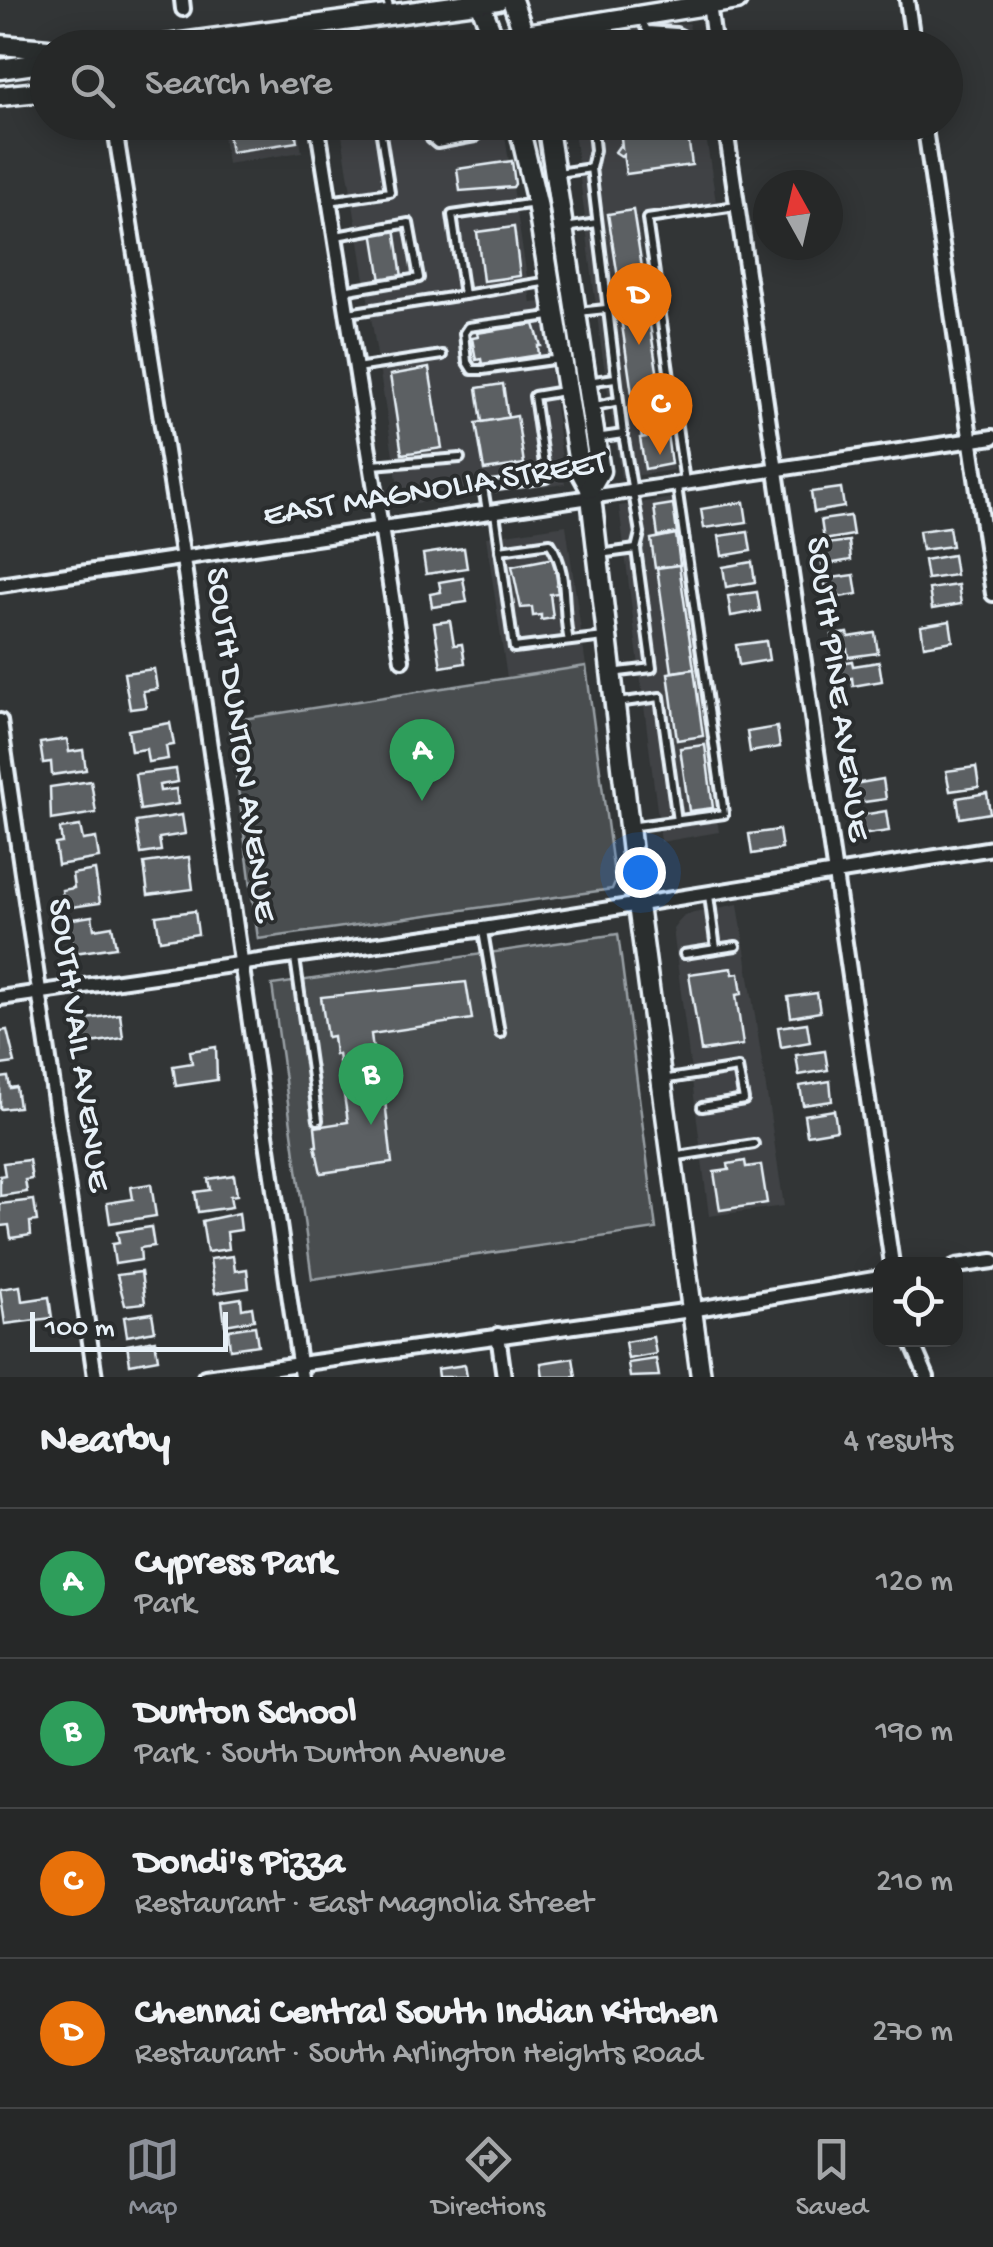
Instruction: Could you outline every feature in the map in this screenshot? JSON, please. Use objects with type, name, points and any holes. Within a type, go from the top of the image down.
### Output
[{"type":"main road","points":[[512,0],[523,30]]},
{"type":"main road","points":[[576,30],[737,0]]},
{"type":"main road","points":[[253,30],[389,7],[486,1],[493,30]]},
{"type":"main road","points":[[0,45],[30,48]]},
{"type":"main road","points":[[0,69],[30,65]]},
{"type":"main road","points":[[0,96],[30,92]]},
{"type":"main road","points":[[522,140],[564,358],[590,407],[600,470],[590,493]]},
{"type":"main road","points":[[550,140],[577,312],[580,470],[590,493],[638,905],[700,1377]]},
{"type":"street","points":[[907,0],[911,30]]},
{"type":"street","points":[[709,4],[713,30]]},
{"type":"street","name":"SOUTH DUNTON AVENUE","points":[[117,140],[183,559],[300,1370]]},
{"type":"street","points":[[320,140],[402,660]]},
{"type":"street","name":"SOUTH PINE AVENUE","points":[[727,140],[891,1257]]},
{"type":"street","points":[[927,140],[993,594]]},
{"type":"street","name":"EAST MAGNOLIA STREET","points":[[0,585],[381,530],[590,493],[634,491],[993,437]]},
{"type":"street","name":"SOUTH VAIL AVENUE","points":[[0,721],[95,1377]]},
{"type":"street","points":[[0,998],[483,930],[993,848]]},
{"type":"street","points":[[963,1265],[993,1261]]},
{"type":"street","points":[[205,1377],[300,1370],[498,1335],[691,1310],[873,1279]]},
{"type":"street","points":[[498,1335],[504,1377]]},
{"type":"street","points":[[913,1347],[928,1377]]},
{"type":"lane","points":[[638,16],[647,30]]},
{"type":"lane","points":[[329,201],[390,192],[382,140]]},
{"type":"lane","points":[[432,140],[437,144],[459,140]]},
{"type":"lane","points":[[594,140],[591,168],[606,309],[640,533],[636,549],[652,668],[610,673]]},
{"type":"lane","points":[[556,173],[591,168]]},
{"type":"lane","points":[[464,295],[452,215],[537,203]]},
{"type":"lane","points":[[629,827],[724,814],[647,219],[736,206]]},
{"type":"lane","points":[[334,236],[409,223],[419,278],[344,291]]},
{"type":"lane","points":[[564,228],[597,223]]},
{"type":"lane","points":[[347,314],[550,281]]},
{"type":"lane","points":[[577,312],[606,309]]},
{"type":"lane","points":[[556,316],[468,327],[464,333],[468,362],[472,370],[483,370],[564,358]]},
{"type":"lane","points":[[356,368],[442,355]]},
{"type":"lane","points":[[606,637],[514,648],[500,550],[483,487],[546,478],[534,396],[616,378]]},
{"type":"lane","points":[[590,407],[619,402]]},
{"type":"lane","points":[[594,438],[623,434]]},
{"type":"lane","points":[[371,465],[460,458]]},
{"type":"lane","points":[[500,550],[550,544],[560,558],[569,641]]},
{"type":"lane","points":[[596,554],[636,549]]},
{"type":"lane","points":[[614,703],[660,697],[677,820]]},
{"type":"lane","points":[[709,893],[716,949]]},
{"type":"lane","points":[[483,930],[500,1033]]},
{"type":"lane","points":[[684,954],[736,946]]},
{"type":"lane","points":[[294,956],[318,1120]]},
{"type":"lane","points":[[661,1080],[738,1068],[744,1100],[702,1107]]},
{"type":"lane","points":[[671,1158],[754,1144]]},
{"type":"shaded area","points":[[689,23],[690,30],[627,30]]},
{"type":"shaded area","points":[[223,140],[300,140],[302,152],[227,164]]},
{"type":"shaded area","points":[[343,140],[506,140],[531,303],[542,302],[565,484],[401,505]]},
{"type":"shaded area","points":[[575,140],[707,140],[716,202],[638,215],[673,470],[621,478]]},
{"type":"shaded area","points":[[673,498],[719,832],[661,842],[619,506]]},
{"type":"shaded area","points":[[566,525],[586,666],[507,678],[486,537]]},
{"type":"shaded area","points":[[586,666],[615,882],[612,889],[258,939],[229,721]]},
{"type":"shaded area","points":[[738,904],[784,1206],[709,1216],[673,929],[684,915]]},
{"type":"shaded area","points":[[618,934],[656,1229],[312,1279],[272,985]]},
{"type":"building","points":[[229,140],[297,140],[297,142],[231,152]]},
{"type":"building","points":[[621,140],[689,140],[692,165],[626,174],[623,154],[615,152],[622,147]]},
{"type":"building","points":[[512,161],[513,187],[460,191],[457,169]]},
{"type":"building","points":[[633,210],[647,299],[622,303],[608,214]]},
{"type":"building","points":[[514,227],[520,276],[483,281],[477,232]]},
{"type":"building","points":[[395,228],[402,277],[381,281],[373,231]]},
{"type":"building","points":[[646,300],[660,390],[632,394],[619,304]]},
{"type":"building","points":[[534,324],[541,346],[539,355],[482,364],[481,359],[476,360],[472,338],[478,337],[477,333]]},
{"type":"building","points":[[429,368],[442,448],[402,454],[390,375]]},
{"type":"building","points":[[503,384],[508,418],[482,422],[477,388]]},
{"type":"building","points":[[660,390],[667,434],[642,438],[635,393]]},
{"type":"building","points":[[517,416],[524,464],[484,470],[476,423]]},
{"type":"building","points":[[667,434],[671,464],[645,469],[640,438]]},
{"type":"building","points":[[841,488],[844,507],[814,512],[811,492]]},
{"type":"building","points":[[744,502],[747,522],[704,528],[701,509]]},
{"type":"building","points":[[673,504],[677,533],[658,536],[654,507]]},
{"type":"building","points":[[850,516],[853,535],[824,540],[821,520]]},
{"type":"building","points":[[949,527],[952,546],[922,550],[919,531]]},
{"type":"building","points":[[748,532],[751,551],[722,556],[719,536]]},
{"type":"building","points":[[676,534],[680,565],[655,568],[651,539]]},
{"type":"building","points":[[849,541],[851,560],[822,565],[819,545]]},
{"type":"building","points":[[464,548],[467,568],[426,574],[423,554]]},
{"type":"building","points":[[953,555],[956,575],[927,579],[924,560]]},
{"type":"building","points":[[554,558],[561,586],[557,586],[558,593],[550,594],[553,618],[541,620],[541,615],[533,616],[532,607],[521,608],[512,566]]},
{"type":"building","points":[[752,562],[755,582],[726,587],[723,567]]},
{"type":"building","points":[[679,565],[694,669],[672,672],[657,568]]},
{"type":"building","points":[[854,575],[857,594],[828,599],[824,579]]},
{"type":"building","points":[[463,578],[467,602],[432,607],[430,594],[441,592],[439,582]]},
{"type":"building","points":[[958,585],[961,604],[932,609],[929,589]]},
{"type":"building","points":[[757,592],[760,611],[731,616],[728,596]]},
{"type":"building","points":[[450,621],[454,645],[462,644],[465,663],[441,667],[434,623]]},
{"type":"building","points":[[950,621],[953,641],[924,646],[921,626]]},
{"type":"building","points":[[848,633],[849,637],[875,633],[878,653],[848,657],[847,649],[834,651],[832,635]]},
{"type":"building","points":[[766,641],[769,660],[739,665],[736,645]]},
{"type":"building","points":[[852,661],[853,666],[879,662],[882,681],[853,686],[852,678],[839,680],[836,664]]},
{"type":"building","points":[[154,669],[157,689],[143,691],[146,707],[130,709],[124,673]]},
{"type":"building","points":[[694,669],[703,736],[677,740],[668,673]]},
{"type":"building","points":[[170,723],[174,745],[166,746],[168,759],[148,762],[146,749],[131,751],[128,730]]},
{"type":"building","points":[[777,727],[780,747],[750,752],[747,732]]},
{"type":"building","points":[[67,739],[69,752],[83,750],[86,770],[52,775],[51,762],[43,763],[40,743]]},
{"type":"building","points":[[705,745],[713,808],[689,811],[680,748]]},
{"type":"building","points":[[976,767],[979,787],[950,791],[946,771]]},
{"type":"building","points":[[176,769],[178,782],[159,785],[160,791],[176,789],[178,804],[140,810],[135,774]]},
{"type":"building","points":[[883,779],[886,799],[857,803],[854,784]]},
{"type":"building","points":[[91,781],[96,813],[51,820],[50,787]]},
{"type":"building","points":[[987,793],[990,813],[960,818],[957,798]]},
{"type":"building","points":[[886,811],[889,831],[860,835],[856,816]]},
{"type":"building","points":[[182,815],[185,834],[159,838],[161,851],[141,854],[136,822]]},
{"type":"building","points":[[80,826],[83,840],[96,838],[99,858],[58,865],[55,844],[62,843],[60,829]]},
{"type":"building","points":[[779,830],[782,849],[752,854],[749,834]]},
{"type":"building","points":[[189,857],[193,889],[148,895],[144,863]]},
{"type":"building","points":[[95,870],[100,903],[64,908],[62,890],[74,888],[72,874]]},
{"type":"building","points":[[195,911],[198,934],[160,940],[156,916]]},
{"type":"building","points":[[92,916],[94,929],[112,926],[116,947],[74,953],[66,920]]},
{"type":"building","points":[[732,968],[733,974],[739,973],[742,994],[736,995],[743,1045],[701,1051],[689,974]]},
{"type":"building","points":[[466,982],[472,1019],[371,1034],[375,1066],[381,1065],[392,1163],[321,1173],[315,1127],[348,1122],[338,1054],[335,1055],[333,1036],[327,1037],[321,997]]},
{"type":"building","points":[[817,993],[820,1012],[791,1017],[788,997]]},
{"type":"building","points":[[120,1014],[123,1038],[84,1044],[81,1020]]},
{"type":"building","points":[[807,1023],[810,1042],[781,1047],[778,1027]]},
{"type":"building","points":[[7,1030],[15,1063],[0,1065],[0,1031]]},
{"type":"building","points":[[216,1047],[217,1080],[176,1086],[173,1066],[192,1063],[190,1051]]},
{"type":"building","points":[[825,1051],[828,1070],[799,1075],[796,1055]]},
{"type":"building","points":[[8,1077],[10,1088],[16,1087],[19,1107],[0,1109],[0,1078]]},
{"type":"building","points":[[830,1081],[832,1101],[803,1105],[800,1086]]},
{"type":"building","points":[[834,1110],[837,1130],[807,1135],[804,1115]]},
{"type":"building","points":[[29,1160],[32,1179],[25,1180],[27,1192],[0,1196],[0,1176],[5,1175],[3,1163]]},
{"type":"building","points":[[745,1161],[746,1167],[761,1165],[767,1203],[720,1210],[714,1172],[729,1170],[728,1164]]},
{"type":"building","points":[[234,1175],[237,1195],[230,1196],[232,1207],[198,1212],[195,1192],[210,1190],[208,1179]]},
{"type":"building","points":[[151,1184],[156,1216],[110,1223],[107,1203],[133,1199],[131,1187]]},
{"type":"building","points":[[34,1200],[37,1221],[30,1222],[31,1235],[11,1238],[9,1225],[0,1226],[0,1204]]},
{"type":"building","points":[[239,1213],[241,1230],[227,1232],[229,1249],[207,1252],[202,1221]]},
{"type":"building","points":[[151,1227],[154,1246],[140,1248],[141,1260],[115,1264],[112,1244],[119,1243],[117,1232]]},
{"type":"building","points":[[233,1256],[235,1271],[247,1269],[249,1288],[215,1293],[210,1259]]},
{"type":"building","points":[[141,1272],[145,1303],[125,1305],[117,1275]]},
{"type":"building","points":[[20,1286],[22,1301],[49,1297],[52,1318],[5,1324],[0,1289]]},
{"type":"building","points":[[241,1298],[242,1309],[252,1307],[254,1320],[225,1325],[222,1301]]},
{"type":"building","points":[[152,1313],[155,1331],[127,1336],[124,1317]]},
{"type":"building","points":[[255,1326],[258,1345],[230,1349],[228,1330]]},
{"type":"building","points":[[653,1337],[656,1354],[628,1359],[625,1342]]},
{"type":"building","points":[[155,1340],[158,1359],[130,1364],[127,1345]]},
{"type":"building","points":[[573,1358],[576,1377],[543,1377],[541,1363]]},
{"type":"building","points":[[656,1359],[659,1376],[630,1377],[628,1363]]},
{"type":"building","points":[[465,1365],[467,1377],[438,1377],[437,1369]]},
{"type":"place","name":"Chennai Central South Indian Kitchen","points":[[639,345]]},
{"type":"place","name":"Dondi's Pizza","points":[[660,455]]},
{"type":"place","name":"Cypress Park","points":[[422,801]]},
{"type":"place","name":"Dunton School","points":[[371,1125]]}]
